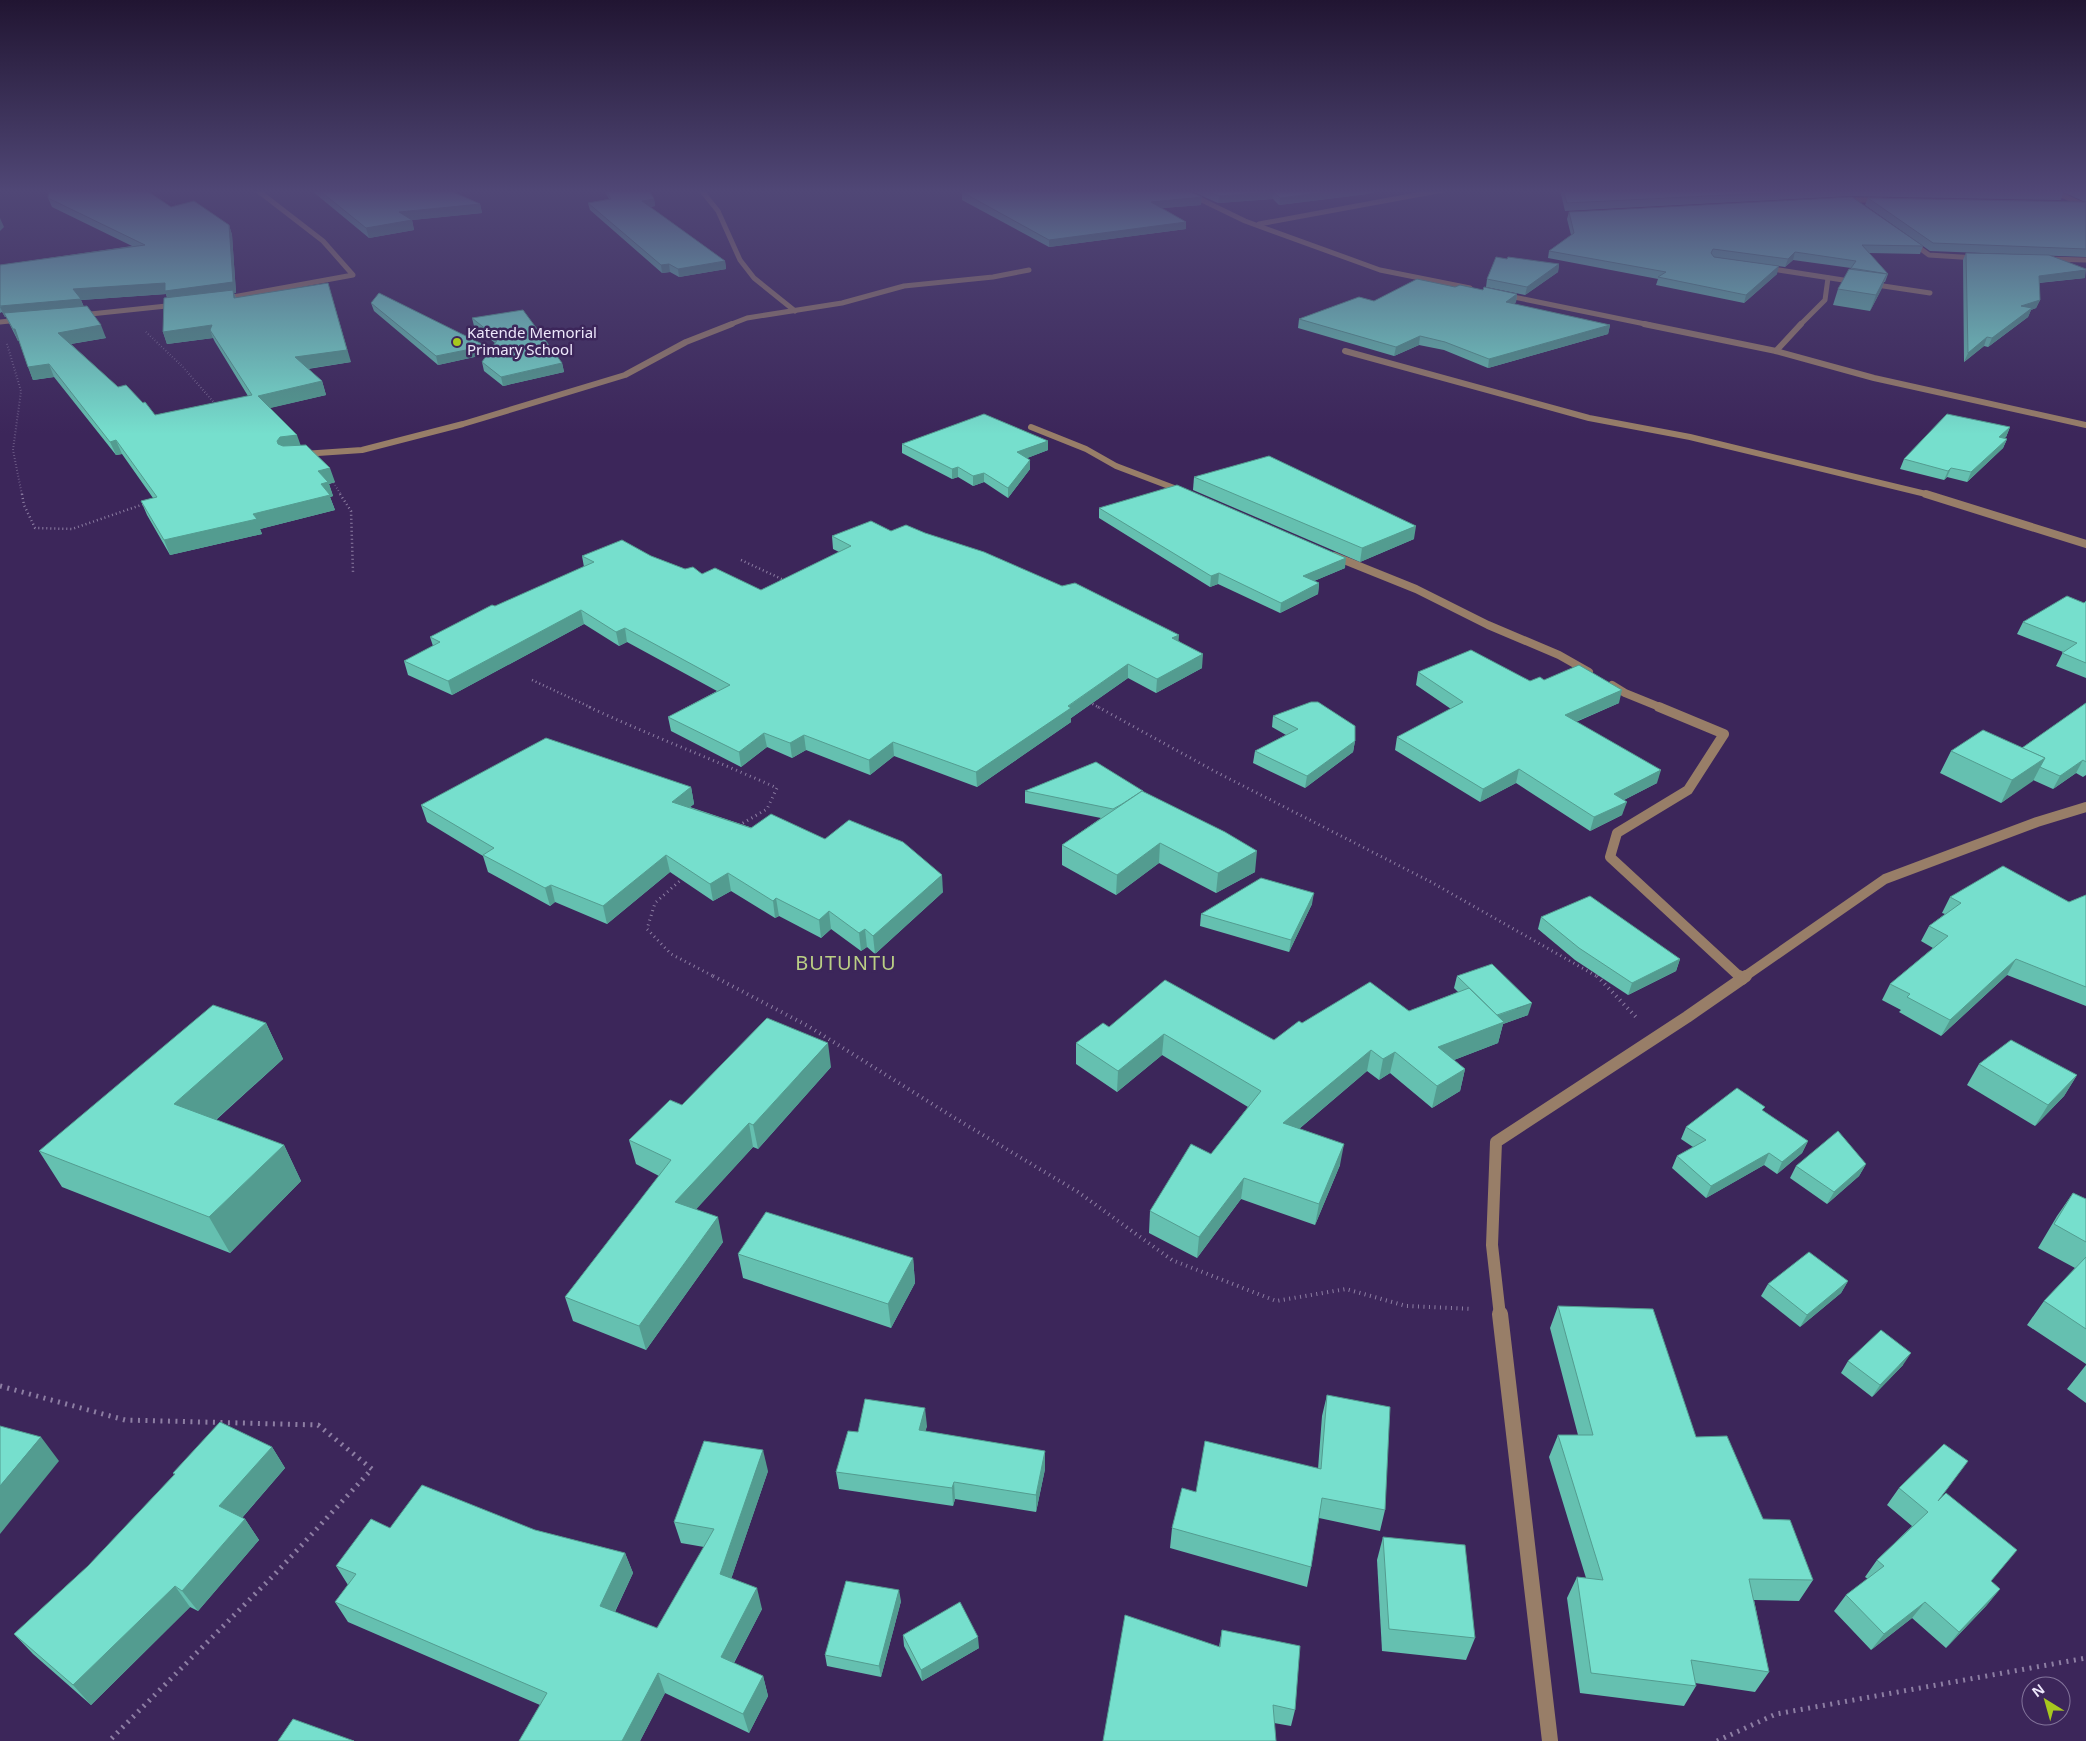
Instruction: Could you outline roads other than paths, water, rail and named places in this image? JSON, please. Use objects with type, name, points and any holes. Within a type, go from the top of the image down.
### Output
[{"type":"street","points":[[219,299],[353,275],[350,271]]},
{"type":"street","points":[[748,271],[794,311]]},
{"type":"street","points":[[297,454],[362,450],[464,424],[625,375],[686,342],[747,318],[842,303],[904,286],[993,277],[1023,271]]},
{"type":"street","points":[[1386,271],[1477,290]]},
{"type":"street","points":[[1787,271],[1930,293]]},
{"type":"street","points":[[1776,351],[1819,304],[1825,300],[1828,278]]},
{"type":"street","points":[[1496,294],[1776,351],[1874,378],[2086,424]]},
{"type":"street","points":[[79,315],[182,304]]},
{"type":"street","points":[[1,322],[21,320]]},
{"type":"street","points":[[1345,351],[1589,418],[1690,437],[1921,492],[2086,544]]},
{"type":"street","points":[[1031,427],[1086,449],[1116,466],[1191,495]]},
{"type":"street","points":[[1325,552],[1416,589],[1488,625],[1559,655],[1625,693],[1724,734],[1688,790],[1617,833],[1610,858],[1742,979]]},
{"type":"street","points":[[1550,1741],[1492,1246],[1496,1142],[1656,1038],[1885,879],[2037,822],[2086,807]]},
{"type":"place","name":"Katende Memorial Primary School","points":[[457,342]]},
{"type":"district","name":"BUTUNTU","points":[[846,963]]}]
